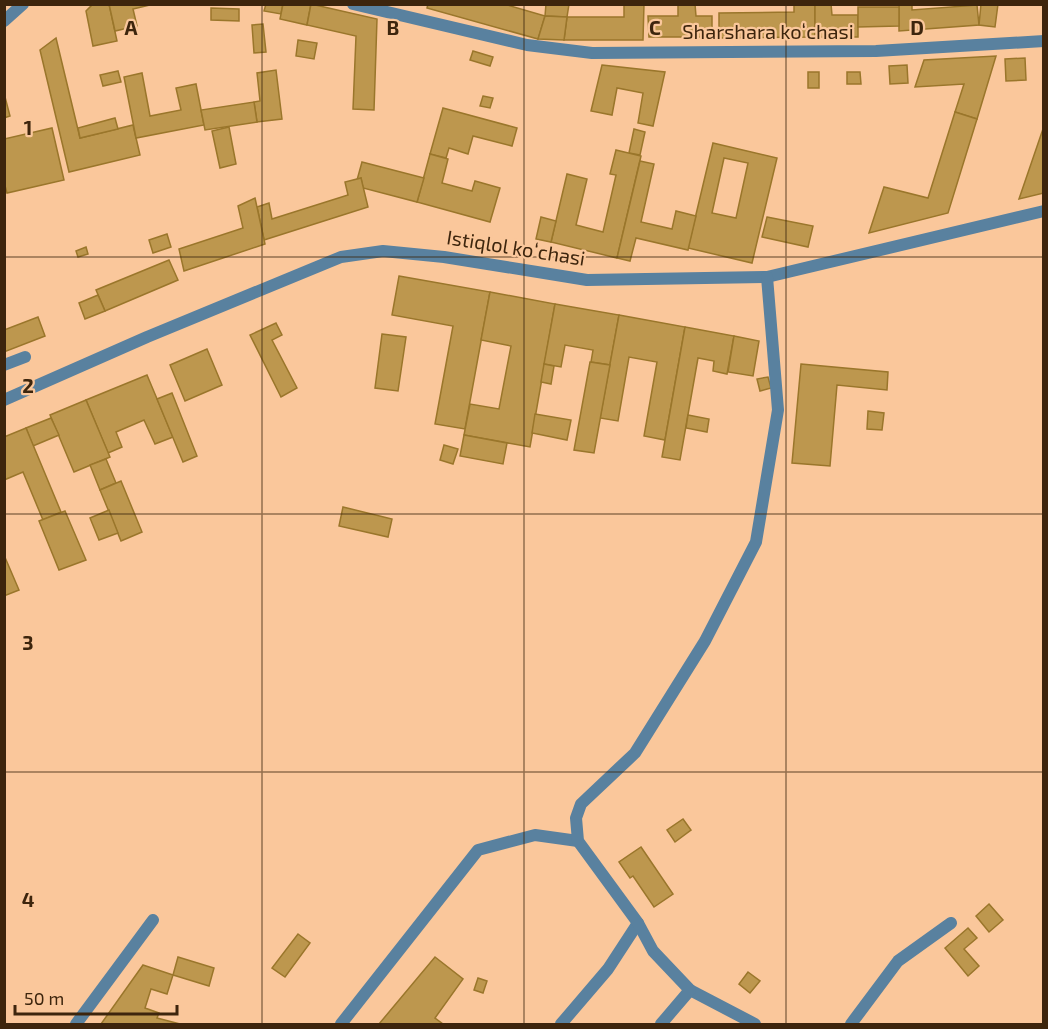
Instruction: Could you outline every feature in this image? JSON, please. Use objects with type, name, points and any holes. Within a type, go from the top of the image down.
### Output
[{"type":"street","points":[[4,21],[23,4]]},
{"type":"street","name":"Sharshara koʻchasi","points":[[353,4],[526,45],[592,53],[876,51],[1044,41]]},
{"type":"street","name":"Istiqlol koʻchasi","points":[[4,400],[147,337],[341,257],[383,250],[444,257],[587,280],[767,277],[1044,211]]},
{"type":"street","points":[[755,1024],[690,990],[653,951],[638,923],[578,841],[576,818],[581,804],[635,753],[705,641],[756,542],[778,410],[767,277]]},
{"type":"street","points":[[4,365],[25,357]]},
{"type":"street","points":[[341,1024],[478,850],[535,835],[578,841]]},
{"type":"street","points":[[76,1024],[153,920]]},
{"type":"street","points":[[561,1024],[608,969],[638,923]]},
{"type":"street","points":[[850,1024],[898,961],[951,923]]},
{"type":"street","points":[[661,1024],[690,990]]},
{"type":"building","points":[[93,4],[109,4],[117,41],[93,46],[86,11]]},
{"type":"building","points":[[109,4],[154,4],[133,9],[137,26],[115,31]]},
{"type":"building","points":[[266,4],[283,4],[281,14],[264,11]]},
{"type":"building","points":[[283,4],[311,4],[307,25],[280,19]]},
{"type":"building","points":[[311,4],[377,19],[374,110],[353,109],[356,36],[307,25]]},
{"type":"building","points":[[428,4],[504,4],[545,16],[538,39],[427,8]]},
{"type":"building","points":[[546,4],[569,4],[567,17],[545,16]]},
{"type":"building","points":[[624,4],[644,4],[643,40],[564,40],[567,17],[624,17]]},
{"type":"building","points":[[678,4],[695,4],[696,16],[712,16],[712,37],[649,37],[648,16],[678,16]]},
{"type":"building","points":[[794,4],[815,4],[815,37],[719,38],[719,13],[794,12]]},
{"type":"building","points":[[815,4],[831,4],[832,15],[858,15],[858,37],[815,37]]},
{"type":"building","points":[[899,4],[912,4],[912,10],[977,5],[979,25],[899,31]]},
{"type":"building","points":[[981,4],[998,4],[995,27],[979,25]]},
{"type":"building","points":[[858,7],[899,7],[899,26],[858,27]]},
{"type":"building","points":[[211,8],[239,9],[239,21],[211,20]]},
{"type":"building","points":[[545,16],[567,17],[564,40],[538,39]]},
{"type":"building","points":[[263,24],[266,52],[254,53],[252,25]]},
{"type":"building","points":[[56,38],[80,138],[133,125],[140,155],[69,172],[40,50]]},
{"type":"building","points":[[298,40],[317,43],[314,59],[296,56]]},
{"type":"building","points":[[473,51],[493,57],[490,66],[470,60]]},
{"type":"building","points":[[996,56],[977,119],[955,112],[964,84],[915,87],[924,60]]},
{"type":"building","points":[[1025,58],[1026,80],[1006,81],[1005,59]]},
{"type":"building","points":[[602,65],[665,72],[653,126],[638,123],[643,93],[617,88],[612,115],[591,111]]},
{"type":"building","points":[[907,65],[908,83],[890,84],[889,66]]},
{"type":"building","points":[[276,70],[282,119],[257,122],[254,102],[260,101],[257,73]]},
{"type":"building","points":[[118,71],[121,82],[103,86],[100,75]]},
{"type":"building","points":[[808,72],[819,72],[819,88],[808,88]]},
{"type":"building","points":[[847,72],[860,72],[861,84],[847,84]]},
{"type":"building","points":[[142,73],[150,116],[181,110],[176,88],[196,84],[204,125],[136,138],[124,77]]},
{"type":"building","points":[[483,96],[493,98],[490,108],[480,106]]},
{"type":"building","points":[[4,97],[10,116],[4,118]]},
{"type":"building","points":[[254,102],[257,122],[205,130],[201,110]]},
{"type":"building","points":[[443,108],[517,128],[512,146],[473,136],[468,154],[449,148],[446,158],[430,154]]},
{"type":"building","points":[[955,112],[977,119],[948,213],[869,233],[884,187],[928,198]]},
{"type":"building","points":[[115,118],[118,129],[80,138],[78,128]]},
{"type":"building","points":[[1044,126],[1044,193],[1019,199]]},
{"type":"building","points":[[229,127],[236,164],[220,168],[212,131]]},
{"type":"building","points":[[52,128],[64,180],[7,193],[4,182],[4,139]]},
{"type":"building","points":[[634,129],[645,132],[640,155],[629,153]]},
{"type":"building","points":[[713,143],[777,158],[752,263],[688,248]],"holes":[[[724,158],[748,163],[736,218],[712,213]]]},
{"type":"building","points":[[616,150],[641,156],[617,258],[551,242],[567,174],[587,179],[576,225],[603,232],[616,175],[610,174]]},
{"type":"building","points":[[430,154],[448,159],[442,183],[472,191],[475,181],[500,188],[490,222],[417,202]]},
{"type":"building","points":[[640,161],[654,164],[641,222],[672,229],[676,211],[696,216],[688,250],[636,238],[630,261],[617,258]]},
{"type":"building","points":[[362,162],[424,178],[417,202],[363,188],[361,178],[357,180]]},
{"type":"building","points":[[361,178],[368,207],[264,240],[257,207],[269,203],[272,219],[348,195],[345,182]]},
{"type":"building","points":[[255,198],[265,244],[184,271],[179,249],[243,228],[238,206]]},
{"type":"building","points":[[541,217],[556,221],[551,242],[536,239]]},
{"type":"building","points":[[767,217],[813,226],[808,247],[762,237]]},
{"type":"building","points":[[167,234],[171,247],[153,253],[149,240]]},
{"type":"building","points":[[86,247],[88,254],[78,257],[76,251]]},
{"type":"building","points":[[169,260],[178,280],[105,311],[96,290]]},
{"type":"building","points":[[399,276],[490,292],[465,429],[435,424],[453,326],[392,315]]},
{"type":"building","points":[[490,292],[555,304],[530,447],[464,435],[470,404],[499,409],[511,346],[481,340]]},
{"type":"building","points":[[98,295],[105,311],[85,319],[79,303]]},
{"type":"building","points":[[555,304],[619,315],[610,365],[591,362],[593,350],[565,345],[561,367],[544,364]]},
{"type":"building","points":[[619,315],[685,327],[665,440],[644,436],[657,362],[629,357],[618,421],[600,418]]},
{"type":"building","points":[[38,317],[45,336],[4,352],[4,330]]},
{"type":"building","points":[[276,323],[282,335],[272,340],[297,388],[281,397],[250,335]]},
{"type":"building","points":[[685,327],[734,336],[727,374],[713,371],[714,361],[698,358],[680,460],[662,457]]},
{"type":"building","points":[[382,334],[406,337],[398,391],[375,388]]},
{"type":"building","points":[[734,336],[759,341],[753,376],[728,372]]},
{"type":"building","points":[[207,349],[222,385],[185,401],[170,365]]},
{"type":"building","points":[[590,362],[610,365],[594,453],[574,450]]},
{"type":"building","points":[[544,364],[554,366],[551,384],[541,382]]},
{"type":"building","points":[[801,364],[888,372],[887,390],[837,385],[830,466],[792,463]]},
{"type":"building","points":[[147,375],[173,437],[155,444],[144,420],[116,432],[122,447],[108,453],[86,400]]},
{"type":"building","points":[[768,377],[771,388],[760,391],[757,379]]},
{"type":"building","points":[[172,393],[197,456],[183,462],[157,399]]},
{"type":"building","points":[[86,400],[110,457],[74,472],[50,415]]},
{"type":"building","points":[[868,411],[884,413],[882,430],[867,429]]},
{"type":"building","points":[[535,414],[571,420],[567,440],[532,433]]},
{"type":"building","points":[[688,415],[709,419],[707,432],[686,428]]},
{"type":"building","points":[[51,418],[59,435],[33,446],[26,428]]},
{"type":"building","points":[[26,428],[61,512],[43,520],[23,472],[4,480],[4,437]]},
{"type":"building","points":[[464,435],[507,443],[503,464],[460,456]]},
{"type":"building","points":[[444,445],[458,449],[453,464],[440,460]]},
{"type":"building","points":[[106,459],[116,483],[100,490],[90,465]]},
{"type":"building","points":[[121,481],[142,532],[121,541],[100,490]]},
{"type":"building","points":[[343,507],[392,519],[388,537],[339,526]]},
{"type":"building","points":[[109,510],[118,533],[99,540],[90,518]]},
{"type":"building","points":[[65,511],[86,560],[59,570],[39,521]]},
{"type":"building","points":[[4,555],[19,590],[4,596]]},
{"type":"building","points":[[683,819],[691,830],[675,842],[667,830]]},
{"type":"building","points":[[641,847],[673,894],[654,907],[633,876],[630,878],[619,862]]},
{"type":"building","points":[[989,904],[1003,920],[989,932],[976,916]]},
{"type":"building","points":[[968,928],[977,938],[964,949],[979,966],[968,976],[945,948]]},
{"type":"building","points":[[298,934],[310,943],[285,977],[272,968]]},
{"type":"building","points":[[178,957],[214,968],[209,986],[173,975]]},
{"type":"building","points":[[435,957],[463,979],[435,1018],[443,1024],[379,1024]]},
{"type":"building","points":[[143,965],[173,975],[167,994],[151,989],[145,1008],[159,1013],[157,1018],[180,1024],[101,1024]]},
{"type":"building","points":[[748,972],[760,981],[750,993],[739,984]]},
{"type":"building","points":[[478,978],[487,981],[483,993],[474,990]]}]
